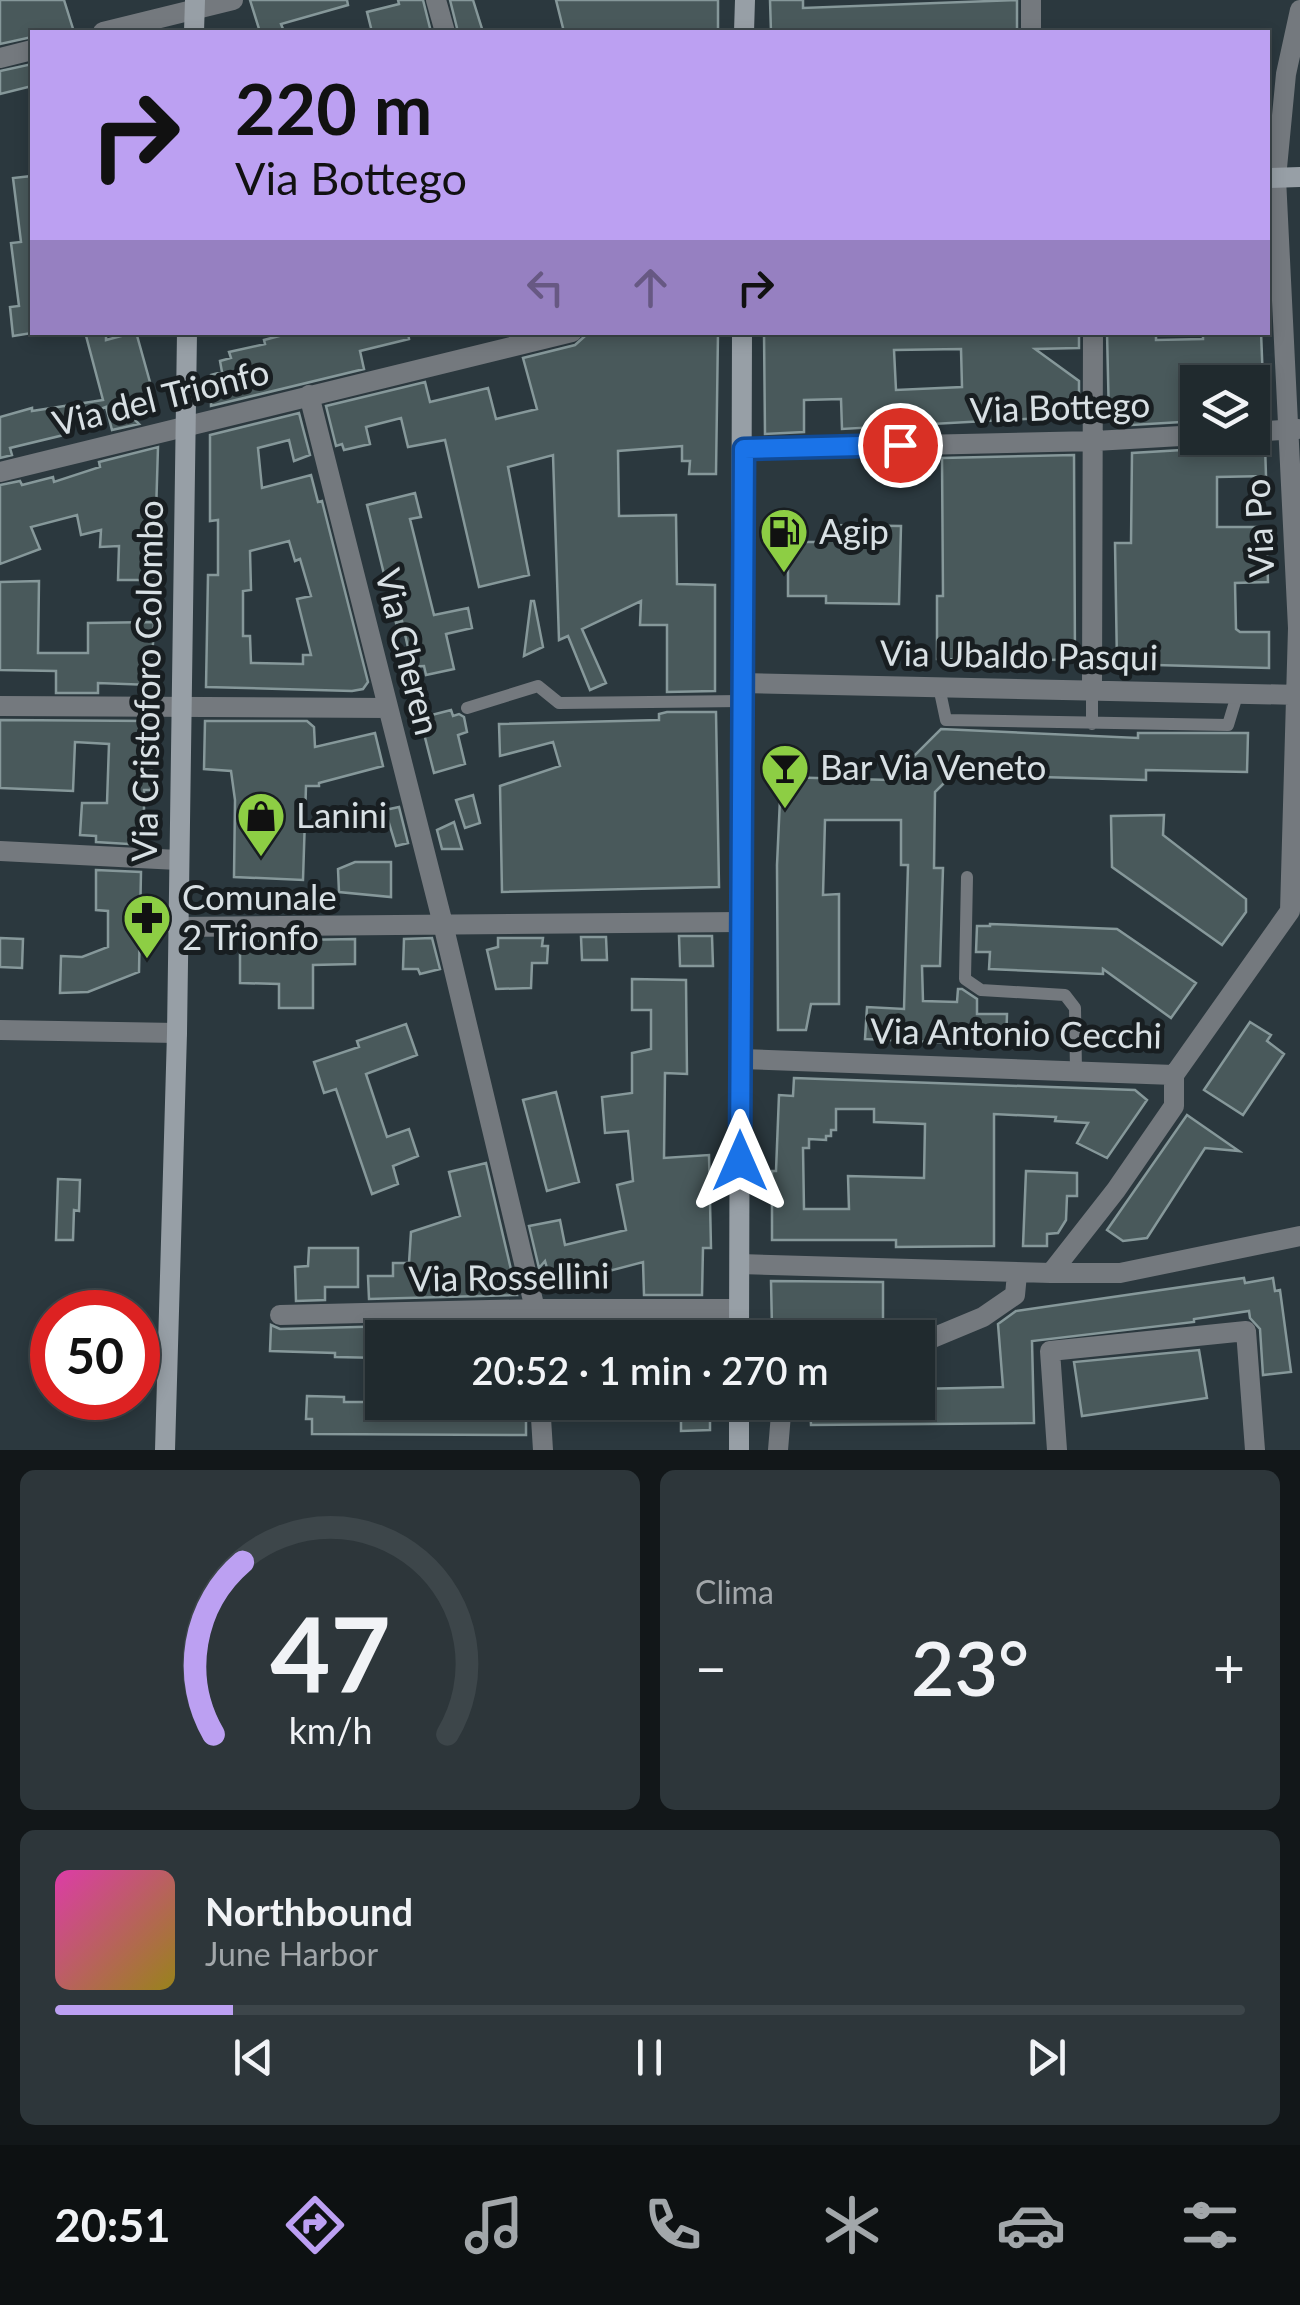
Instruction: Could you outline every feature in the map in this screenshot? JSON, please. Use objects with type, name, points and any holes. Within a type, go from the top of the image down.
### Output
[{"type":"street","points":[[110,30],[195,5],[233,0]]},
{"type":"street","points":[[436,0],[444,30]]},
{"type":"street","points":[[744,0],[744,30]]},
{"type":"street","points":[[1031,30],[1032,0]]},
{"type":"street","points":[[194,30],[195,5]]},
{"type":"street","name":"Via Po","points":[[1297,695],[1294,429],[1272,178],[1286,74],[1300,10]]},
{"type":"street","points":[[0,58],[30,50]]},
{"type":"street","points":[[1272,178],[1300,177]]},
{"type":"street","name":"Via Cristoforo Colombo","points":[[165,1450],[187,335]]},
{"type":"street","points":[[740,1320],[742,335]]},
{"type":"street","points":[[1092,690],[1093,335]]},
{"type":"street","name":"Via del Trionfo","points":[[0,472],[525,338]]},
{"type":"street","name":"Via Cheren","points":[[310,395],[443,924],[535,1320]]},
{"type":"street","name":"Via Bottego","points":[[744,449],[1095,441],[1180,435]]},
{"type":"street","name":"Via Ubaldo Pasqui","points":[[742,692],[939,688],[1297,695]]},
{"type":"street","name":"Via Antonio Cecchi","points":[[740,1058],[1174,1075],[1290,911],[1297,695]]},
{"type":"street","points":[[0,706],[388,708]]},
{"type":"street","points":[[0,851],[178,860]]},
{"type":"street","points":[[177,928],[741,922]]},
{"type":"street","points":[[0,1030],[176,1033]]},
{"type":"street","points":[[1051,1274],[1174,1106],[1174,1075]]},
{"type":"street","points":[[740,1264],[1120,1274],[1300,1236]]},
{"type":"street","points":[[935,1337],[983,1317],[1015,1295],[1017,1274]]},
{"type":"street","name":"Via Rossellini","points":[[280,1315],[740,1309]]},
{"type":"street","points":[[1057,1450],[1050,1351],[1246,1332],[1255,1450]]},
{"type":"street","points":[[541,1420],[543,1450]]},
{"type":"street","points":[[739,1420],[739,1450]]},
{"type":"street","points":[[778,1450],[780,1420]]},
{"type":"lane","points":[[467,708],[538,686],[558,703],[742,692]]},
{"type":"lane","points":[[939,688],[946,720],[1092,724],[1228,725],[1238,692]]},
{"type":"lane","points":[[1092,690],[1092,724]]},
{"type":"lane","points":[[967,877],[965,979],[981,990],[1066,994],[1075,1008],[1076,1071]]},
{"type":"building","points":[[0,0],[64,0],[73,30],[30,30],[30,37],[0,44]]},
{"type":"building","points":[[250,0],[347,0],[348,5],[281,24],[283,29],[259,30]]},
{"type":"building","points":[[398,0],[423,0],[430,30],[372,30],[367,12],[399,4]]},
{"type":"building","points":[[450,0],[473,0],[482,30],[458,30]]},
{"type":"building","points":[[556,0],[718,0],[718,30],[564,30]]},
{"type":"building","points":[[770,0],[803,0],[803,8],[1017,0],[1017,30],[771,30]]},
{"type":"building","points":[[30,64],[30,86],[0,94],[0,71]]},
{"type":"building","points":[[30,176],[30,333],[13,336],[10,307],[19,306],[11,243],[21,242],[13,178]]},
{"type":"building","points":[[86,335],[106,335],[106,340],[137,335],[158,411],[133,418],[139,424],[112,430],[106,407],[68,421],[72,433],[10,448],[12,455],[0,458],[0,417],[32,408],[103,400]]},
{"type":"building","points":[[408,335],[409,339],[360,351],[364,369],[211,406],[211,375],[222,372],[220,361],[231,358],[229,352],[265,344],[264,340],[279,336]]},
{"type":"building","points":[[718,335],[716,474],[689,474],[690,461],[682,461],[682,446],[618,451],[619,516],[676,515],[677,584],[715,585],[715,691],[667,692],[667,625],[640,625],[641,601],[582,629],[606,683],[590,690],[568,636],[559,640],[553,455],[508,467],[529,575],[479,587],[445,440],[408,447],[401,418],[366,427],[370,444],[344,450],[342,444],[336,446],[326,406],[425,382],[430,402],[488,388],[496,419],[537,409],[523,358],[575,345],[585,336]]},
{"type":"building","points":[[764,335],[1079,335],[1079,348],[1035,349],[1079,381],[1079,416],[842,429],[841,399],[804,400],[804,432],[765,434]],"holes":[[[961,349],[962,387],[896,390],[894,350]]]},
{"type":"building","points":[[1107,335],[1156,335],[1156,340],[1261,335],[1262,365],[1180,365],[1180,422],[1132,425],[1132,419],[1109,419]]},
{"type":"building","points":[[299,413],[310,455],[294,461],[289,440],[258,448],[262,488],[311,475],[318,502],[322,501],[368,682],[363,689],[206,687],[208,575],[218,575],[218,520],[210,521],[210,435]],"holes":[[[289,541],[295,561],[300,559],[311,596],[297,599],[311,655],[303,655],[303,664],[251,663],[250,636],[243,636],[243,591],[251,590],[250,551]]]},
{"type":"building","points":[[158,447],[154,580],[118,580],[119,546],[100,547],[101,530],[81,535],[77,515],[31,527],[40,549],[0,564],[0,485],[20,481],[22,485],[53,477],[54,482],[100,467],[99,462]]},
{"type":"building","points":[[1180,450],[1180,455],[1265,455],[1266,476],[1217,477],[1217,527],[1266,527],[1268,582],[1235,583],[1236,629],[1269,632],[1269,668],[1117,664],[1115,543],[1131,543],[1132,453]]},
{"type":"building","points":[[1074,455],[1075,660],[937,659],[937,596],[943,596],[942,458]]},
{"type":"building","points":[[415,493],[421,517],[410,519],[434,615],[468,608],[472,628],[446,634],[454,669],[426,675],[424,666],[403,667],[409,652],[402,621],[396,623],[367,505]]},
{"type":"building","points":[[826,525],[901,526],[899,604],[826,603],[826,596],[788,596],[788,542],[826,542]]},
{"type":"building","points":[[39,581],[38,653],[88,653],[88,623],[154,622],[151,685],[98,683],[98,693],[56,693],[56,671],[0,670],[0,582]]},
{"type":"building","points":[[531,601],[543,647],[524,656]]},
{"type":"building","points":[[451,710],[453,716],[464,717],[467,732],[458,735],[465,764],[434,773],[420,718]]},
{"type":"building","points":[[716,712],[719,887],[502,892],[500,786],[560,766],[553,742],[500,756],[499,724],[659,720],[659,714]]},
{"type":"building","points":[[0,720],[153,721],[151,790],[144,790],[144,834],[129,833],[128,844],[96,842],[96,836],[80,835],[82,803],[107,803],[109,744],[75,742],[73,791],[0,788]]},
{"type":"building","points":[[205,721],[307,721],[314,727],[315,747],[375,733],[383,766],[319,786],[306,786],[303,880],[234,877],[235,800],[231,771],[204,769]]},
{"type":"building","points":[[941,729],[1138,738],[1138,733],[1248,733],[1247,772],[1146,770],[1146,780],[1041,777],[1041,767],[963,764],[935,792],[934,868],[943,868],[940,966],[922,966],[923,1001],[957,1002],[958,989],[962,989],[977,999],[977,1014],[1007,1014],[1006,1045],[865,1039],[867,1007],[904,1009],[908,865],[901,865],[901,820],[825,820],[823,895],[839,894],[839,1004],[811,1004],[806,1030],[778,1030],[781,777],[890,780]]},
{"type":"building","points":[[473,795],[480,823],[465,828],[456,800]]},
{"type":"building","points":[[399,807],[408,843],[396,846],[385,810]]},
{"type":"building","points":[[1164,815],[1163,835],[1246,899],[1246,912],[1222,945],[1112,867],[1111,816]]},
{"type":"building","points":[[454,822],[462,849],[442,849],[437,830]]},
{"type":"building","points":[[355,862],[391,862],[391,897],[339,892],[338,869]]},
{"type":"building","points":[[96,870],[141,872],[139,972],[88,992],[60,993],[61,956],[82,957],[108,947],[108,911],[96,910]]},
{"type":"building","points":[[977,926],[1117,929],[1196,983],[1171,1018],[1103,969],[1103,974],[989,969],[990,952],[976,952]]},
{"type":"building","points":[[679,936],[712,936],[713,966],[680,966]]},
{"type":"building","points":[[581,937],[606,937],[607,960],[582,960]]},
{"type":"building","points":[[0,938],[23,939],[22,968],[0,967]]},
{"type":"building","points":[[432,938],[440,969],[420,974],[418,969],[403,969],[404,939]]},
{"type":"building","points":[[498,938],[543,938],[542,946],[548,946],[547,963],[532,963],[531,988],[496,989],[487,950],[498,947]]},
{"type":"building","points":[[355,939],[355,964],[313,965],[313,1008],[279,1008],[279,984],[240,983],[240,941]]},
{"type":"building","points":[[632,979],[686,980],[687,1074],[665,1073],[664,1158],[709,1155],[711,1248],[703,1248],[702,1295],[644,1295],[643,1262],[552,1286],[545,1261],[539,1268],[529,1226],[560,1220],[565,1245],[626,1230],[617,1185],[633,1181],[628,1131],[605,1133],[602,1097],[632,1093],[632,1053],[651,1049],[651,1010],[632,1010]]},
{"type":"building","points":[[1250,1022],[1271,1035],[1267,1041],[1284,1054],[1243,1115],[1204,1090]]},
{"type":"building","points":[[406,1024],[417,1055],[366,1074],[387,1137],[409,1129],[418,1156],[393,1166],[398,1184],[372,1194],[336,1089],[324,1093],[314,1062],[359,1047],[357,1041]]},
{"type":"building","points":[[794,1078],[1135,1090],[1147,1100],[1107,1158],[1077,1143],[1088,1123],[994,1114],[994,1246],[896,1247],[896,1240],[772,1240],[772,1171],[776,1171],[779,1095],[793,1096]],"holes":[[[836,1109],[874,1109],[874,1122],[925,1124],[924,1178],[848,1176],[849,1209],[804,1209],[803,1148],[809,1148],[809,1139],[826,1140],[826,1136],[831,1136],[831,1130],[836,1130]]]},
{"type":"building","points":[[556,1092],[579,1182],[547,1191],[523,1100]]},
{"type":"building","points":[[1187,1115],[1239,1151],[1205,1148],[1147,1238],[1123,1241],[1107,1230]]},
{"type":"building","points":[[486,1163],[517,1295],[369,1299],[368,1276],[393,1276],[393,1263],[409,1263],[411,1232],[460,1216],[449,1172]]},
{"type":"building","points":[[1026,1171],[1077,1173],[1077,1196],[1067,1196],[1066,1220],[1058,1233],[1047,1234],[1047,1246],[1023,1246]]},
{"type":"building","points":[[58,1179],[80,1180],[73,1240],[56,1240]]},
{"type":"building","points":[[309,1248],[358,1248],[358,1287],[325,1287],[325,1300],[296,1301],[295,1267],[308,1266]]},
{"type":"building","points":[[1244,1278],[1245,1283],[1273,1278],[1275,1291],[1280,1290],[1291,1372],[1263,1375],[1260,1329],[1249,1311],[1194,1322],[1032,1341],[1034,1423],[811,1425],[811,1420],[935,1420],[935,1389],[1003,1387],[998,1324],[1016,1311]]},
{"type":"building","points":[[771,1281],[883,1282],[883,1320],[772,1320]]},
{"type":"building","points":[[271,1325],[280,1329],[365,1327],[365,1358],[270,1351]]},
{"type":"building","points":[[1199,1350],[1207,1398],[1082,1416],[1074,1362]]},
{"type":"building","points":[[307,1396],[344,1397],[344,1402],[365,1402],[365,1420],[526,1420],[526,1435],[312,1434],[312,1419],[306,1419]]},
{"type":"building","points":[[681,1420],[710,1420],[710,1430],[681,1431]]},
{"type":"place","name":"Agip","points":[[784,574]]},
{"type":"place","name":"Bar Via Veneto","points":[[785,810]]},
{"type":"place","name":"Lanini","points":[[261,858]]},
{"type":"place","name":"Comunale 2 Trionfo","points":[[147,960]]},
{"type":"route","points":[[740,1161],[744,449],[900,445]]}]
